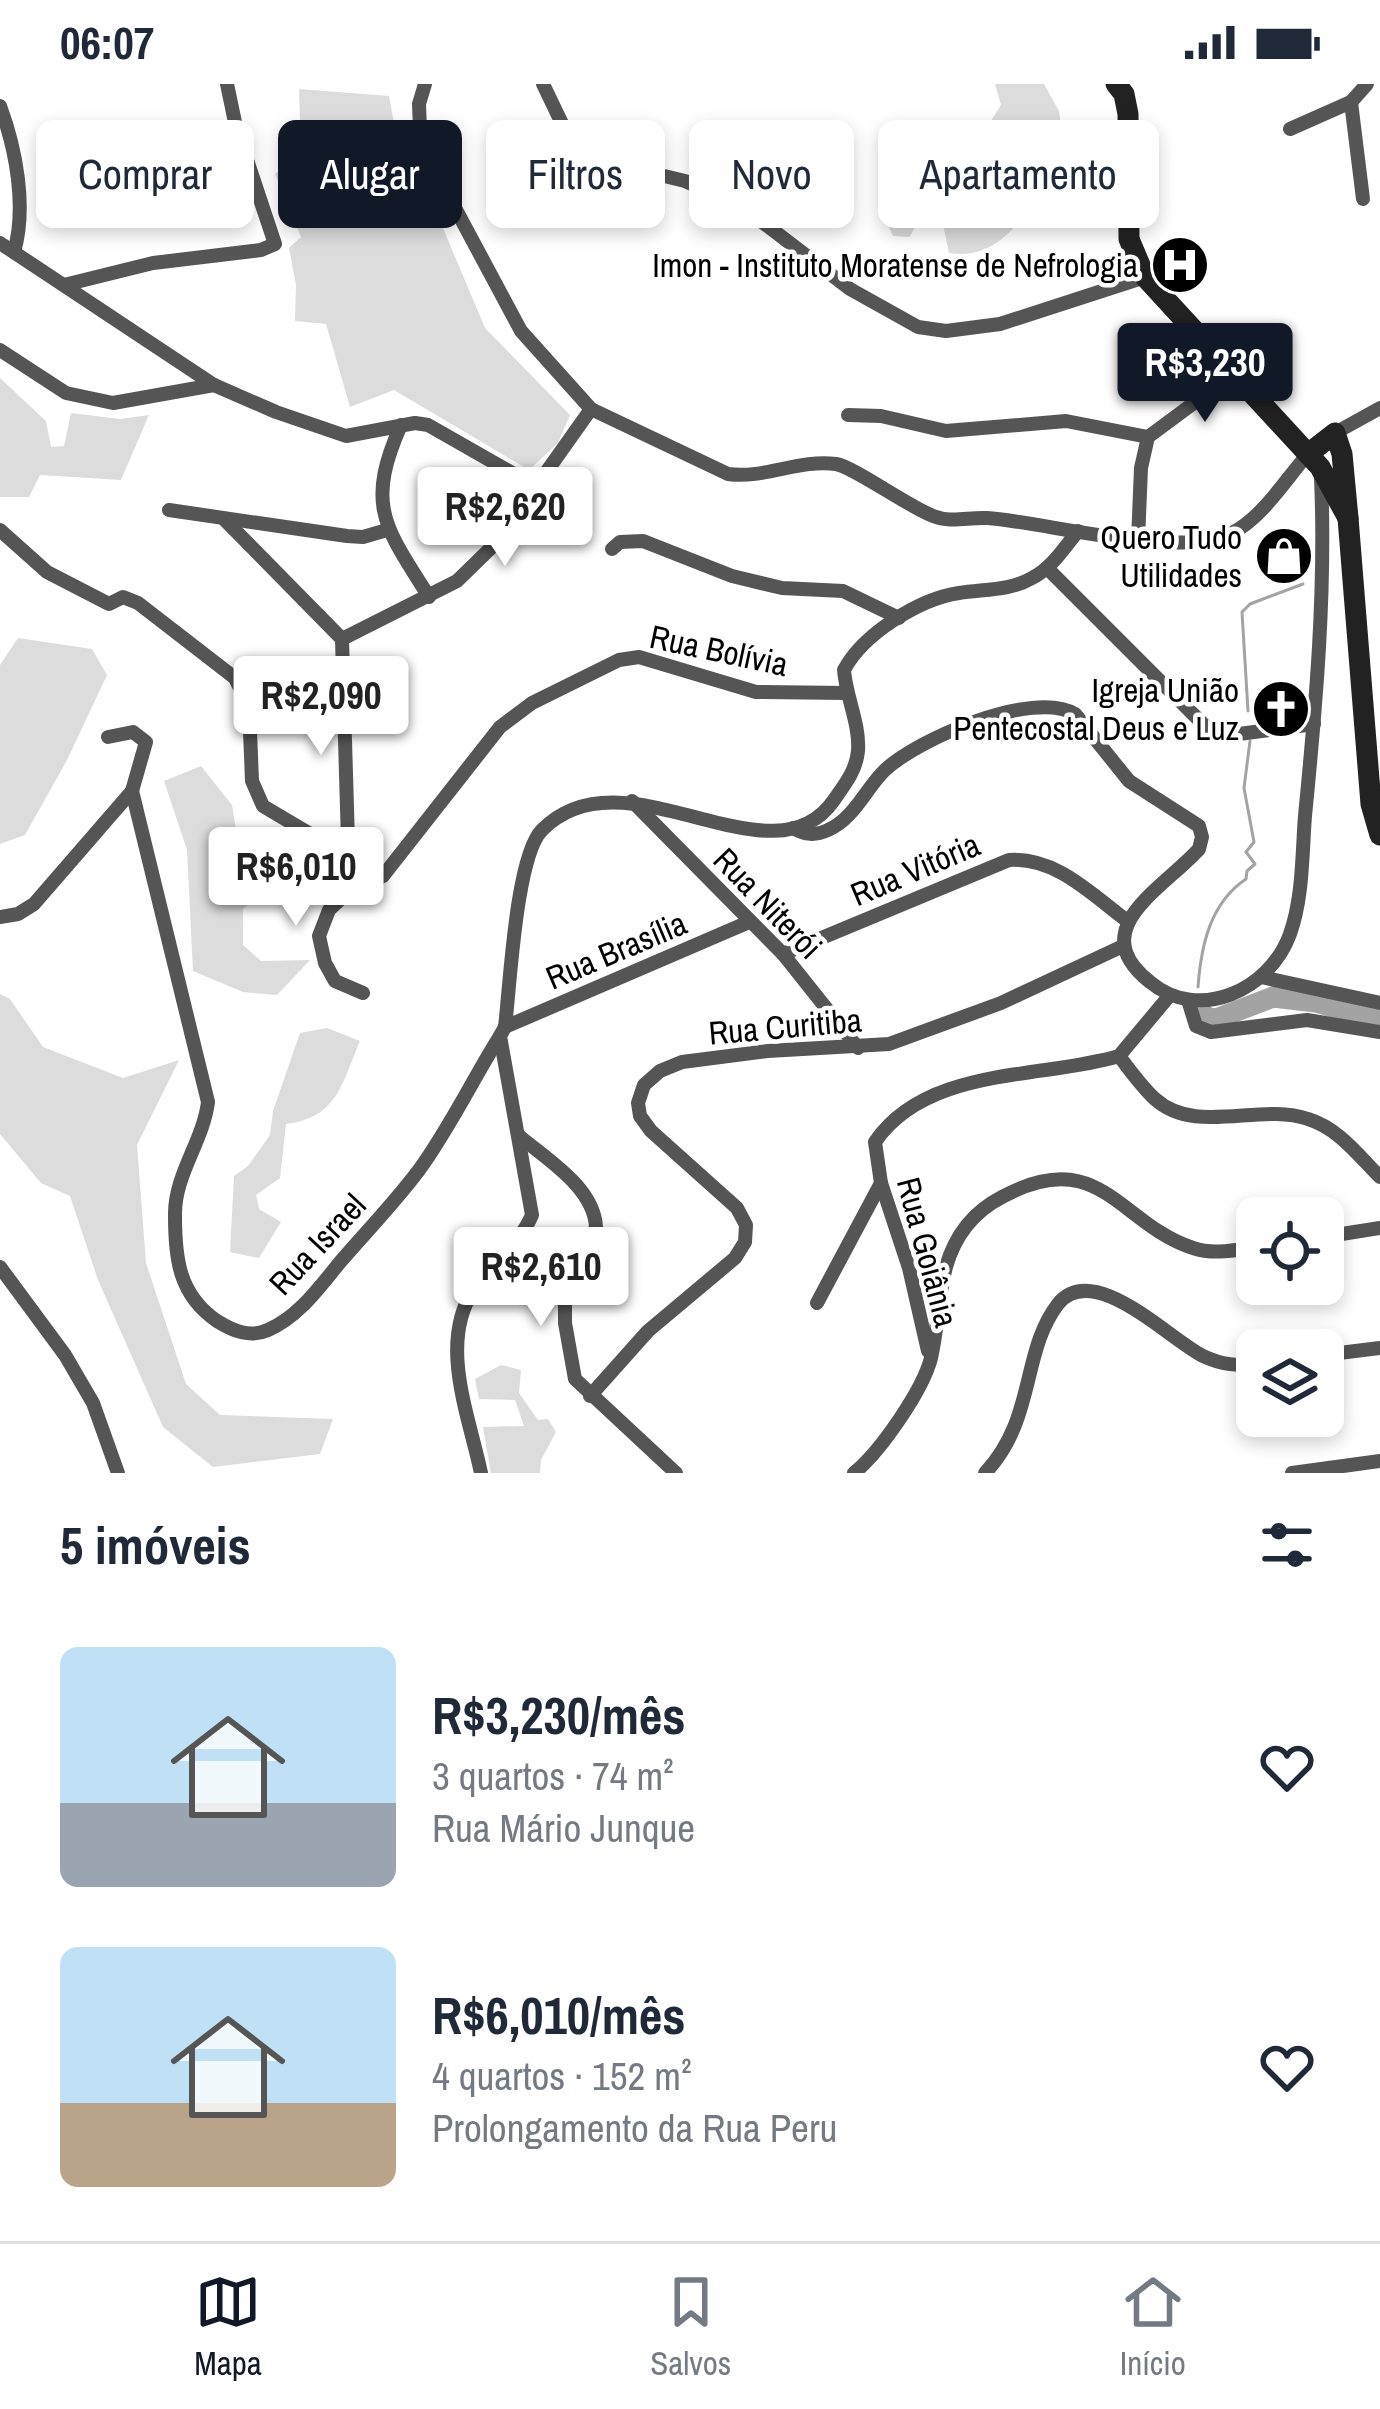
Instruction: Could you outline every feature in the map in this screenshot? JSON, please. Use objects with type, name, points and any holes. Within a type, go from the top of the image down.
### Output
[{"type":"main road","points":[[1116,84],[1124,94],[1128,114],[1130,239],[1145,278],[1314,460],[1348,518]]},
{"type":"main road","points":[[1314,460],[1335,433]]},
{"type":"main road","points":[[1335,433],[1342,454],[1371,804],[1380,836]]},
{"type":"street","points":[[64,285],[154,262],[261,250],[275,244],[236,128],[227,84]]},
{"type":"street","points":[[425,84],[419,104],[420,129],[430,163],[521,331],[591,409],[728,474],[752,477],[806,464],[842,464],[904,504],[940,519],[986,518],[1138,541],[1217,539],[1234,533],[1314,460]]},
{"type":"street","points":[[544,84],[567,134],[598,160],[685,182],[740,206],[850,289],[919,327],[946,331],[1000,324],[1145,278]]},
{"type":"street","points":[[1290,129],[1352,102],[1367,84]]},
{"type":"street","points":[[1352,102],[1363,200]]},
{"type":"street","points":[[0,106],[19,189],[20,233],[14,252]]},
{"type":"street","points":[[0,243],[214,385],[346,436],[428,425],[535,486]]},
{"type":"street","points":[[0,350],[66,393],[113,403],[214,385]]},
{"type":"street","points":[[1138,541],[1141,468],[1148,436],[1233,374]]},
{"type":"street","points":[[1335,433],[1380,408]]},
{"type":"street","points":[[343,639],[457,581],[496,543],[591,409]]},
{"type":"street","points":[[848,415],[881,416],[946,430],[1066,421],[1148,436]]},
{"type":"street","points":[[401,425],[382,476],[387,530],[429,596]]},
{"type":"street","points":[[793,828],[805,835],[841,822],[886,770],[964,724],[1030,709],[1065,709],[1075,715],[1115,768],[1189,818],[1202,837],[1199,849],[1126,920],[1123,946],[1149,982],[1170,995],[1216,1000],[1247,988],[1279,957],[1298,902],[1323,547],[1314,460]]},
{"type":"street","points":[[169,509],[347,536],[387,530]]},
{"type":"street","points":[[224,519],[343,639],[349,875]]},
{"type":"street","points":[[0,530],[47,572],[86,595],[109,604],[124,597],[139,603],[236,678],[249,706],[252,781],[263,806],[349,857]]},
{"type":"street","points":[[481,1473],[455,1352],[460,1313],[476,1285],[523,1236],[532,1215],[502,1031],[523,875],[541,830],[565,814],[598,804],[632,802],[768,832],[793,828],[828,808],[856,766],[856,727],[844,670],[850,659],[899,618],[939,597],[1029,580],[1047,568],[1078,531]]},
{"type":"street","points":[[612,549],[620,542],[644,541],[732,576],[782,588],[843,591],[899,618]]},
{"type":"street","points":[[1047,568],[1216,737],[1314,724]]},
{"type":"street","name":"Rua Bolívia","points":[[363,993],[334,981],[321,952],[323,920],[337,900],[383,876],[500,727],[532,703],[619,660],[656,660],[757,692],[846,693]]},
{"type":"street","points":[[0,916],[19,914],[34,904],[132,790],[146,742],[133,732],[108,737]]},
{"type":"street","name":"Rua Israel","points":[[132,790],[208,1102],[174,1210],[178,1264],[184,1286],[198,1307],[221,1324],[244,1334],[268,1330],[302,1307],[421,1167],[502,1031]]},
{"type":"street","name":"Rua Niterói","points":[[632,802],[783,954],[858,1048]]},
{"type":"street","name":"Rua Vitória","points":[[783,954],[1009,860],[1052,866],[1126,920]]},
{"type":"street","points":[[723,933],[728,900]]},
{"type":"street","name":"Rua Brasília","points":[[502,1031],[749,922]]},
{"type":"street","name":"Rua Curitiba","points":[[590,1396],[648,1331],[712,1280],[746,1242],[746,1225],[737,1208],[640,1116],[638,1103],[644,1085],[682,1062],[889,1044],[961,1019],[1123,946]]},
{"type":"street","points":[[1261,976],[1380,1004]]},
{"type":"street","points":[[1170,995],[1119,1056],[1157,1101],[1198,1116],[1264,1113],[1312,1120],[1333,1131],[1380,1177]]},
{"type":"street","points":[[1188,1000],[1196,1026],[1211,1032],[1306,1020],[1380,1031]]},
{"type":"street","name":"Rua Goiânia","points":[[930,1362],[909,1268],[880,1183],[875,1142],[884,1129],[950,1089],[1119,1056]]},
{"type":"street","points":[[518,1135],[578,1188],[595,1217],[596,1227],[565,1299],[575,1378],[676,1473]]},
{"type":"street","points":[[854,1473],[910,1401],[930,1362],[950,1253],[978,1211],[1036,1182],[1067,1180],[1120,1199],[1165,1234],[1198,1250],[1236,1249]]},
{"type":"street","points":[[817,1303],[880,1183]]},
{"type":"street","points":[[1344,1234],[1380,1228]]},
{"type":"street","points":[[0,1268],[65,1355],[93,1403],[118,1473]]},
{"type":"street","points":[[985,1473],[1015,1432],[1051,1314],[1064,1297],[1083,1289],[1120,1300],[1202,1356],[1236,1366]]},
{"type":"street","points":[[1344,1352],[1380,1348]]},
{"type":"street","points":[[1292,1473],[1380,1460]]},
{"type":"shaded area","points":[[995,84],[1044,84],[1060,120],[991,120],[1001,105]]},
{"type":"shaded area","points":[[299,89],[389,96],[393,120],[300,120]]},
{"type":"shaded area","points":[[297,228],[443,228],[485,328],[570,415],[558,443],[529,470],[394,390],[350,407],[326,324],[295,321],[296,285],[289,248],[301,237]]},
{"type":"shaded area","points":[[889,228],[914,228],[910,237],[893,236]]},
{"type":"shaded area","points":[[944,228],[1012,228],[983,250],[949,253]]},
{"type":"shaded area","points":[[0,378],[46,421],[51,447],[64,446],[71,413],[120,419],[149,415],[121,480],[40,475],[29,497],[0,497]]},
{"type":"shaded area","points":[[18,638],[92,649],[107,675],[25,835],[0,844],[0,665]]},
{"type":"shaded area","points":[[201,766],[232,805],[242,867],[271,888],[243,909],[243,945],[261,961],[310,960],[277,995],[243,992],[193,971],[187,850],[164,781]]},
{"type":"shaded area","points":[[0,994],[10,999],[43,1047],[123,1078],[179,1060],[137,1145],[146,1263],[186,1384],[220,1415],[333,1419],[320,1454],[213,1467],[163,1427],[98,1280],[70,1196],[41,1183],[0,1134]]},
{"type":"shaded area","points":[[327,1028],[360,1041],[348,1072],[327,1106],[286,1124],[280,1178],[256,1195],[259,1209],[281,1222],[259,1258],[230,1252],[234,1176],[248,1166],[270,1135],[273,1111],[300,1033]]},
{"type":"shaded area","points":[[501,1365],[521,1370],[519,1393],[538,1420],[548,1419],[556,1432],[541,1460],[540,1473],[491,1473],[483,1427],[524,1426],[515,1400],[479,1399],[475,1379]]},
{"type":"waterway","points":[[1248,711],[1242,612],[1250,604],[1303,584]]},
{"type":"waterway","points":[[1198,987],[1205,941],[1216,913],[1255,864],[1246,852],[1254,842],[1244,788],[1250,741]]},
{"type":"waterway","points":[[1199,1010],[1216,1019],[1273,997],[1316,1002],[1380,1021]]},
{"type":"place","name":"Imon - Instituto Moratense de Nefrologia","points":[[1180,265]]},
{"type":"place","name":"Quero Tudo Utilidades","points":[[1284,556]]},
{"type":"place","name":"Igreja União Pentecostal Deus e Luz","points":[[1281,709]]}]
